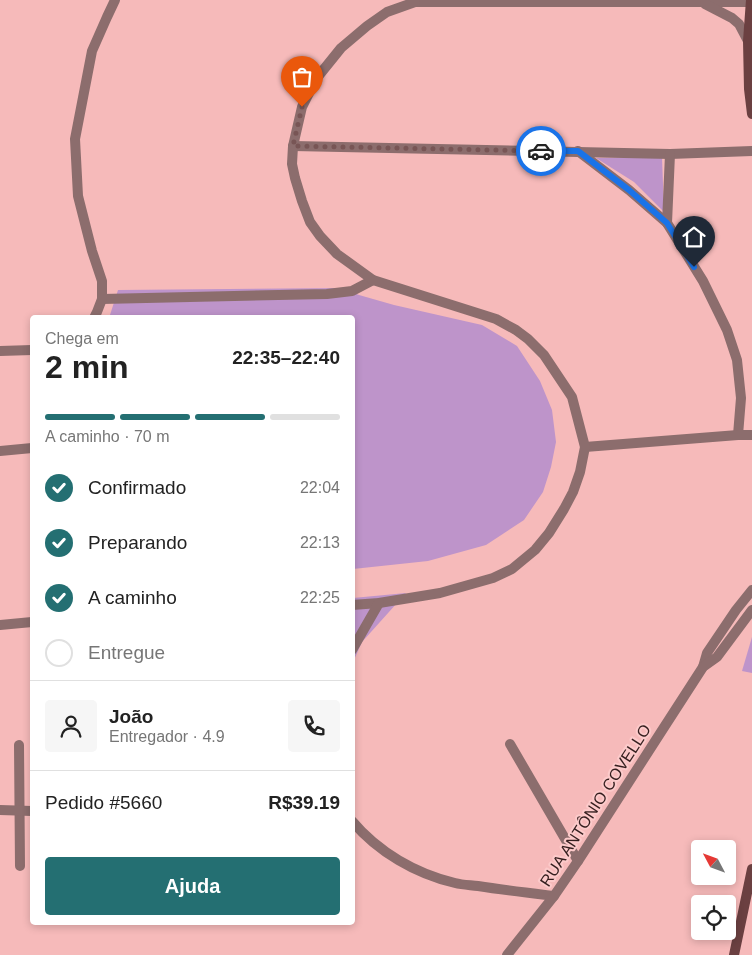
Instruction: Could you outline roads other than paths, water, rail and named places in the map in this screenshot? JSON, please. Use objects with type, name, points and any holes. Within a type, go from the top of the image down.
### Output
[{"type":"main road","points":[[751,1],[748,41],[749,89],[752,114]]},
{"type":"main road","points":[[734,955],[752,870]]},
{"type":"street","points":[[96,315],[102,299],[102,282],[78,196],[75,140],[92,51],[115,0]]},
{"type":"street","points":[[355,605],[440,593],[493,578],[512,569],[535,550],[549,533],[564,508],[573,492],[580,472],[585,447],[572,397],[544,355],[516,330],[496,319],[373,280],[337,254],[320,236],[310,222],[294,178],[292,164],[298,121],[316,79],[341,48],[387,12],[415,1],[751,1]]},
{"type":"street","points":[[702,2],[732,18],[739,24],[748,41]]},
{"type":"street","points":[[293,146],[670,154],[752,151]]},
{"type":"street","points":[[578,151],[629,190],[667,223],[702,282],[727,330],[736,360],[740,398],[738,435]]},
{"type":"street","points":[[667,223],[670,154]]},
{"type":"street","points":[[102,299],[327,294],[352,291],[373,280]]},
{"type":"street","points":[[0,351],[30,350]]},
{"type":"street","points":[[585,447],[752,435]]},
{"type":"street","points":[[0,451],[30,448]]},
{"type":"street","name":"RUA ANTÔNIO COVELLO","points":[[704,668],[711,646],[752,590]]},
{"type":"street","points":[[355,645],[379,602]]},
{"type":"street","name":"RUA ANTÔNIO COVELLO","points":[[507,955],[554,896],[660,732],[704,668],[717,657],[752,610]]},
{"type":"street","points":[[0,625],[30,622]]},
{"type":"street","points":[[510,744],[578,861]]},
{"type":"street","points":[[20,745],[20,866]]},
{"type":"street","points":[[0,810],[30,811]]},
{"type":"street","points":[[355,824],[390,854],[418,870],[455,883],[554,896]]}]
